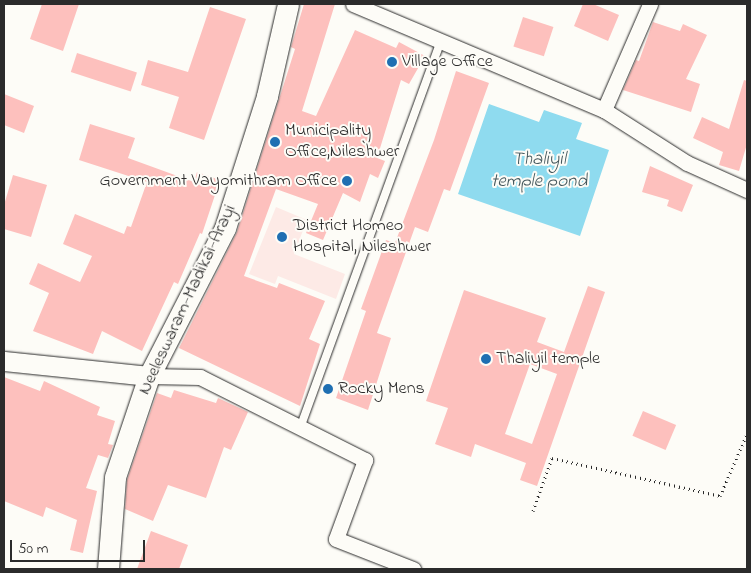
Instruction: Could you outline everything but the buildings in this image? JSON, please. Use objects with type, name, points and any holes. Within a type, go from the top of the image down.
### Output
[{"type":"main road","name":"Neeleswaram-Madikai-Arayi","points":[[108,569],[113,487],[150,376],[225,228],[268,96],[288,4]]},
{"type":"street","points":[[353,4],[604,110],[687,164],[747,190]]},
{"type":"street","points":[[604,110],[650,4]]},
{"type":"street","points":[[4,361],[150,376],[200,377],[365,460],[336,539],[413,569]]},
{"type":"lane","points":[[300,428],[441,40]]},
{"type":"path","points":[[533,511],[552,458],[720,496],[747,434]]},
{"type":"shaded area","name":"District Homeo Hospital, Nileshwer","points":[[276,207],[307,220],[294,254],[345,274],[336,299],[278,276],[275,284],[249,274]]},
{"type":"water","name":"Thaliyil temple pond","points":[[489,104],[539,122],[544,110],[582,123],[576,139],[609,150],[580,236],[458,194]]},
{"type":"place","name":"Village Office","points":[[392,62]]},
{"type":"place","name":"Municipality Office,Nileshwer","points":[[275,142]]},
{"type":"place","name":"Government Vayomithram Office","points":[[347,181]]},
{"type":"place","name":"District Homeo Hospital, Nileshwer","points":[[282,237]]},
{"type":"place","name":"Thaliyil temple","points":[[486,359]]},
{"type":"place","name":"Rocky Mens","points":[[328,389]]}]
